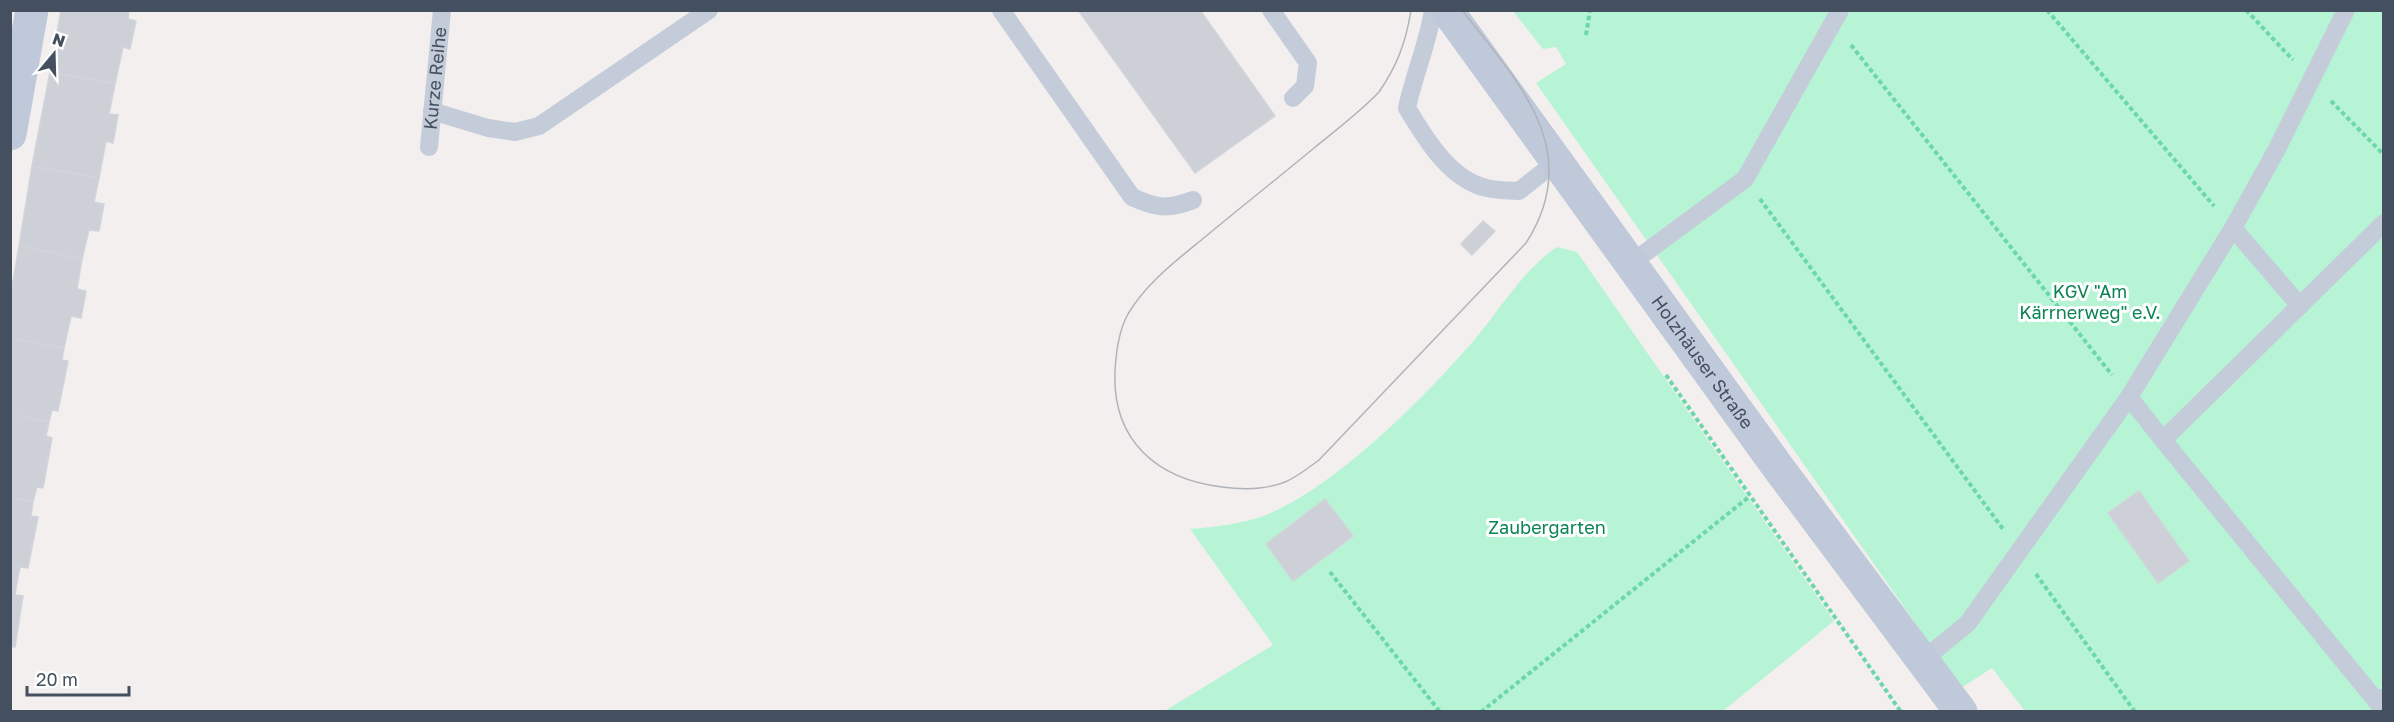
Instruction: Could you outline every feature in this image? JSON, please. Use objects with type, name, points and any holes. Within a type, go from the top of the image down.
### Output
[{"type":"main road","points":[[10,134],[32,10]]},
{"type":"main road","name":"Holzhäuser Straße","points":[[1447,10],[1780,470],[1961,711]]},
{"type":"lane","name":"Kurze Reihe","points":[[429,147],[442,10]]},
{"type":"lane","points":[[432,111],[488,128],[515,132],[538,126],[709,10]]},
{"type":"lane","points":[[1001,10],[1132,197],[1155,208],[1178,206],[1192,200]]},
{"type":"lane","points":[[1271,10],[1308,63],[1305,86],[1293,98]]},
{"type":"lane","points":[[1433,10],[1429,38],[1412,84],[1407,108],[1421,131],[1452,169],[1485,188],[1520,191],[1557,161]]},
{"type":"lane","points":[[1923,660],[1968,623],[2129,397],[2233,228],[2276,151],[2346,10]]},
{"type":"lane","points":[[1630,264],[1745,179],[1837,17]]},
{"type":"lane","points":[[2163,440],[2384,223]]},
{"type":"lane","points":[[2233,228],[2300,306]]},
{"type":"lane","points":[[2129,397],[2378,703],[2384,697]]},
{"type":"path","points":[[1586,35],[1590,10]]},
{"type":"path","points":[[2047,10],[2233,228]]},
{"type":"path","points":[[1837,17],[2129,397]]},
{"type":"path","points":[[1745,179],[2136,711]]},
{"type":"path","points":[[1662,370],[1901,711]]},
{"type":"path","points":[[1481,711],[1780,470]]},
{"type":"path","points":[[1330,572],[1440,711]]},
{"type":"green space","name":"KGV \"Am Kärrnerweg\" e.V.","points":[[1513,11],[2383,11],[2383,711],[2025,711],[1992,668],[1961,688],[1536,83],[1566,64],[1556,47],[1543,49]]},
{"type":"green space","name":"Zaubergarten","points":[[1557,247],[1577,252],[1834,621],[1723,711],[1163,712],[1273,645],[1190,529],[1238,523],[1266,515],[1293,502],[1350,462],[1432,387],[1475,339],[1523,278]]},
{"type":"building","points":[[61,10],[129,10],[128,19],[136,21],[130,49],[123,47],[115,84],[50,72]]},
{"type":"building","points":[[1078,10],[1200,10],[1275,116],[1195,173]]},
{"type":"building","points":[[50,72],[115,84],[109,114],[118,115],[113,143],[106,141],[99,178],[32,166]]},
{"type":"building","points":[[32,166],[99,178],[94,202],[104,204],[99,231],[89,230],[82,259],[19,246]]},
{"type":"building","points":[[1483,221],[1495,231],[1472,255],[1461,244]]},
{"type":"building","points":[[19,246],[82,259],[77,289],[86,291],[81,318],[71,316],[64,348],[10,338],[10,299]]},
{"type":"building","points":[[10,338],[64,348],[62,360],[68,361],[58,411],[52,410],[49,422],[10,414]]},
{"type":"building","points":[[10,414],[49,422],[46,436],[52,438],[43,488],[37,487],[33,502],[10,497]]},
{"type":"building","points":[[2139,491],[2189,561],[2158,583],[2108,513]]},
{"type":"building","points":[[10,497],[33,502],[31,516],[38,517],[28,568],[20,567],[17,582],[10,581]]},
{"type":"building","points":[[1325,499],[1353,536],[1293,581],[1266,544]]},
{"type":"building","points":[[10,581],[17,582],[15,595],[23,596],[15,647],[10,646]]},
{"type":"tram line","points":[[1411,10],[1400,53],[1379,92],[1348,121],[1173,263],[1144,292],[1128,314],[1122,327],[1116,356],[1116,396],[1121,418],[1130,436],[1143,452],[1159,465],[1177,475],[1199,483],[1246,489],[1277,485],[1302,472],[1319,460],[1526,243],[1543,209],[1549,177],[1547,147],[1537,118],[1522,90],[1462,10]]}]
